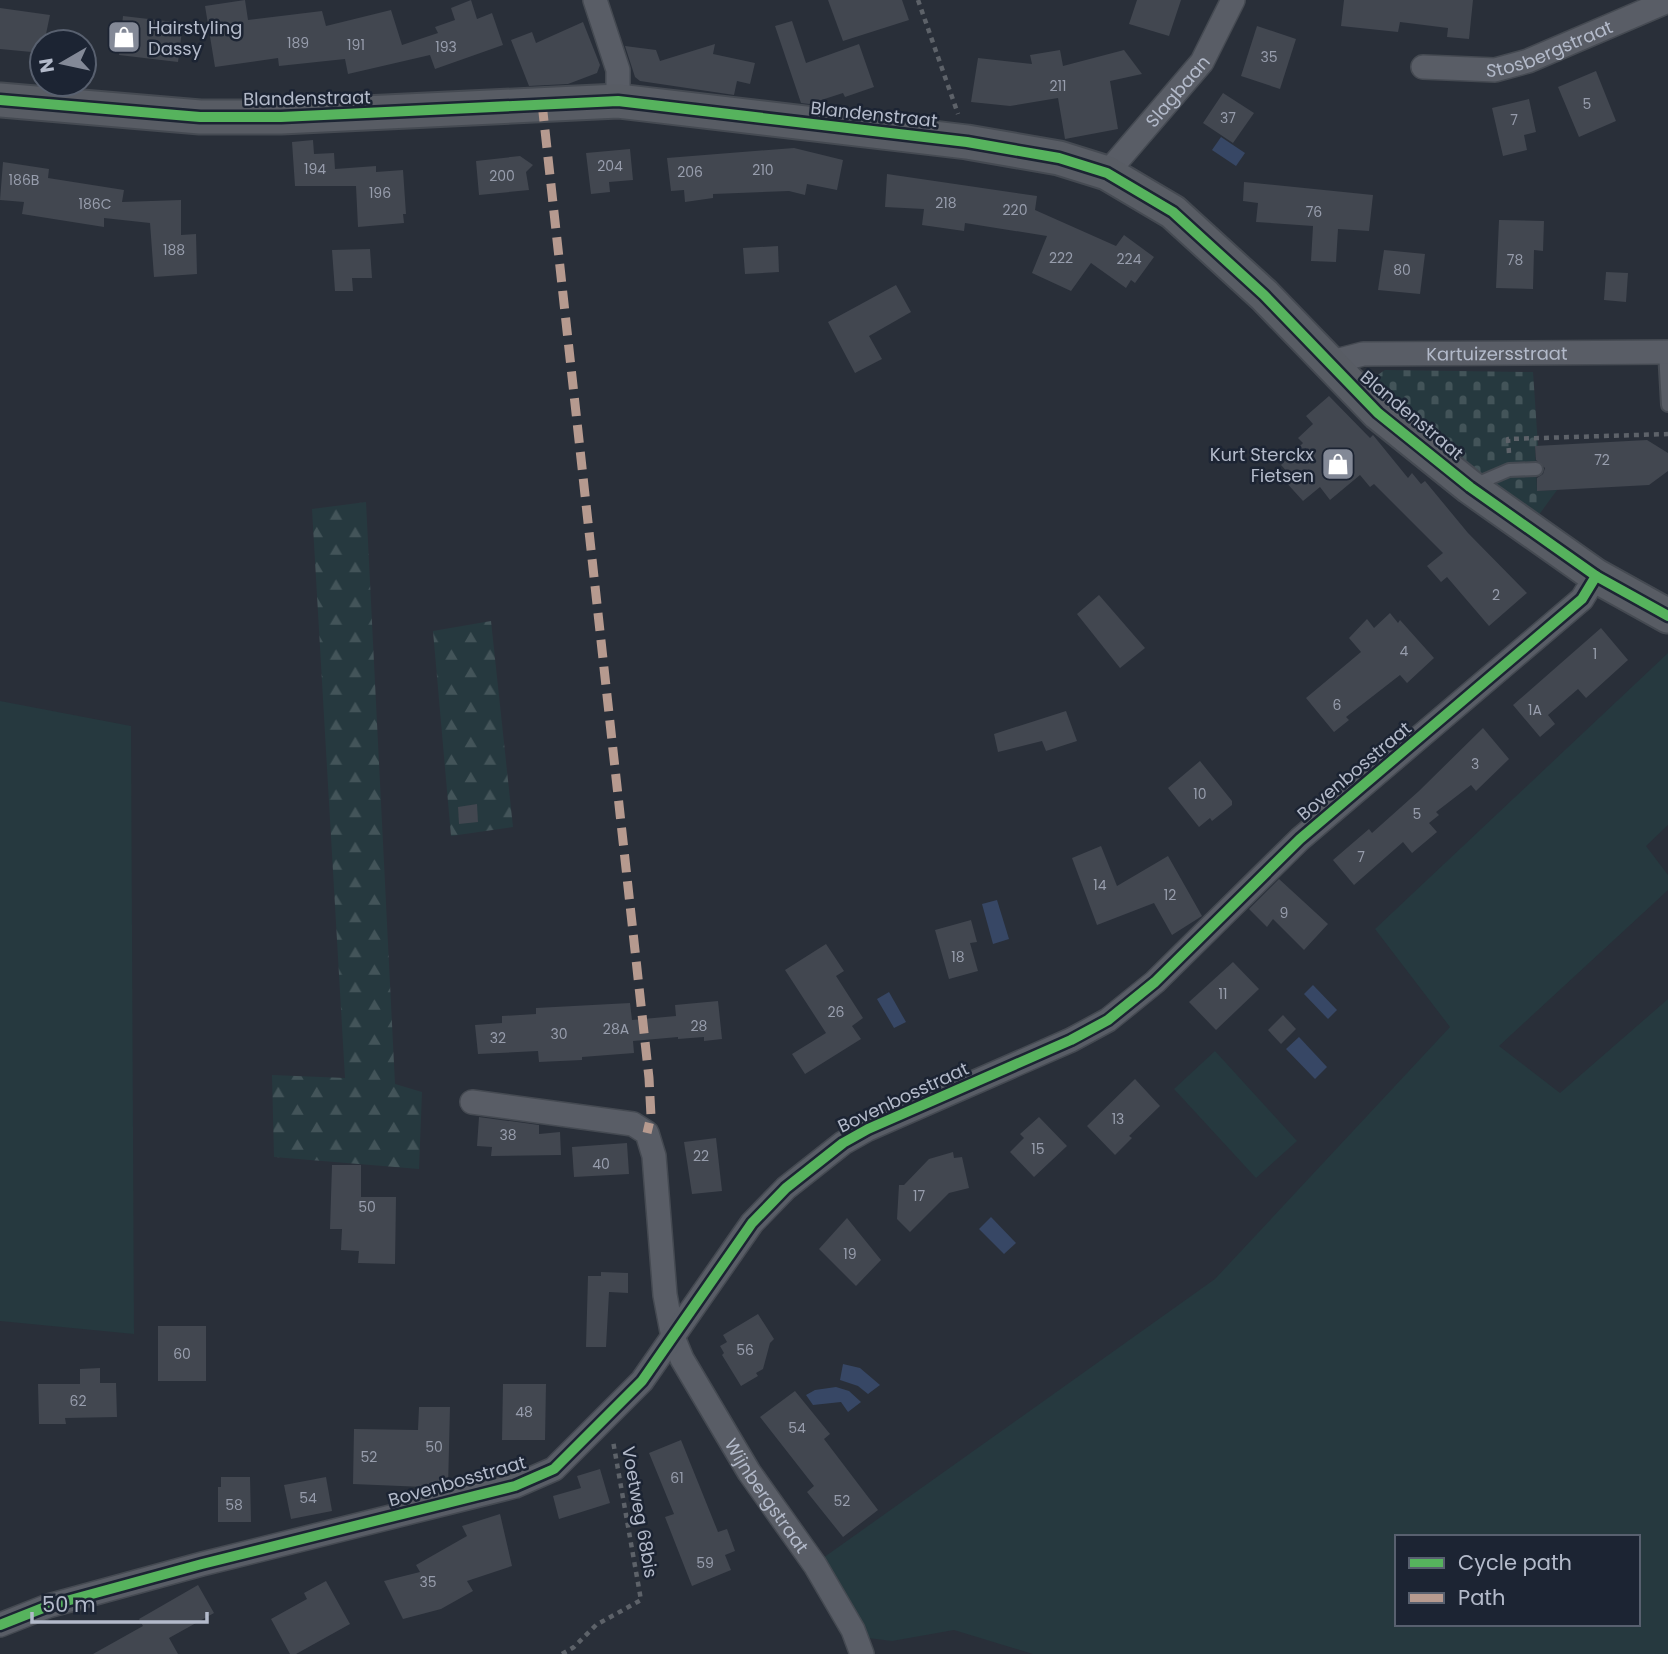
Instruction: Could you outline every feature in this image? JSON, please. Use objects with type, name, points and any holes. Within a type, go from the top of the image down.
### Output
[{"type":"street","points":[[595,0],[618,70],[618,101]]},
{"type":"street","name":"Slagbaan","points":[[1107,173],[1202,62],[1233,0]]},
{"type":"street","name":"Stosbergstraat","points":[[1423,67],[1495,70],[1528,61],[1668,1]]},
{"type":"street","name":"Blandenstraat","points":[[0,100],[200,117],[281,117],[618,101],[1027,150],[1107,173],[1143,192],[1203,236],[1378,413],[1471,486],[1596,576],[1668,616]]},
{"type":"street","name":"Kartuizersstraat","points":[[1328,363],[1363,354],[1667,352]]},
{"type":"street","name":"Bovenbosstraat","points":[[0,1625],[48,1606],[112,1591],[202,1564],[515,1486],[554,1469],[642,1381],[752,1223],[786,1188],[843,1143],[868,1129],[1071,1040],[1108,1020],[1156,982],[1300,839],[1582,599],[1596,576]]},
{"type":"street","points":[[472,1102],[633,1124],[647,1133],[654,1156],[665,1295],[673,1337]]},
{"type":"street","name":"Wijnbergstraat","points":[[673,1337],[749,1472],[815,1565],[853,1630],[862,1654]]},
{"type":"lane","points":[[1667,352],[1668,405]]},
{"type":"lane","points":[[1471,486],[1509,470],[1536,469]]},
{"type":"path","points":[[918,0],[967,142]]},
{"type":"path","points":[[1509,470],[1508,439],[1668,434]]},
{"type":"green space","points":[[1385,370],[1533,372],[1538,446],[1535,446],[1537,491],[1557,490],[1538,516],[1432,443],[1374,388],[1373,378]]},
{"type":"green space","points":[[366,502],[395,1084],[422,1092],[419,1169],[274,1157],[272,1075],[345,1078],[312,509]]},
{"type":"green space","points":[[491,621],[513,827],[451,836],[433,631]]},
{"type":"green space","points":[[1668,653],[1668,825],[1646,846],[1668,875],[1668,890],[1499,1046],[1560,1093],[1668,999],[1668,1654],[1033,1654],[954,1630],[892,1641],[868,1638],[823,1558],[1215,1279],[1450,1027],[1375,929]]},
{"type":"green space","points":[[0,701],[131,726],[134,1334],[0,1321]]},
{"type":"green space","points":[[1215,1051],[1297,1141],[1256,1178],[1174,1089]]},
{"type":"water","points":[[1221,137],[1245,153],[1236,166],[1212,150]]},
{"type":"water","points":[[997,900],[1009,939],[993,944],[982,904]]},
{"type":"water","points":[[1313,985],[1337,1010],[1328,1019],[1304,994]]},
{"type":"water","points":[[889,992],[906,1022],[894,1028],[877,999]]},
{"type":"water","points":[[1299,1037],[1327,1067],[1315,1079],[1286,1049]]},
{"type":"water","points":[[991,1217],[1016,1243],[1004,1254],[979,1229]]},
{"type":"water","points":[[843,1364],[860,1368],[880,1385],[868,1394],[858,1386],[840,1380]]},
{"type":"water","points":[[836,1387],[849,1391],[861,1402],[848,1412],[841,1402],[813,1405],[806,1395],[815,1390]]},
{"type":"building","points":[[245,0],[248,20],[322,11],[326,26],[391,10],[402,45],[438,33],[435,27],[455,20],[451,8],[471,0],[477,19],[492,13],[503,45],[435,69],[430,55],[348,74],[345,59],[279,66],[278,58],[215,67],[205,6]]},
{"type":"building","points":[[828,0],[902,0],[909,20],[843,41]]},
{"type":"building","points":[[1137,0],[1181,0],[1169,36],[1129,24]]},
{"type":"building","points":[[1344,0],[1473,0],[1469,39],[1447,37],[1448,28],[1400,22],[1398,32],[1341,26]]},
{"type":"building","points":[[0,8],[50,15],[47,28],[28,28],[28,52],[0,49]]},
{"type":"building","points":[[123,16],[183,23],[178,62],[119,55]]},
{"type":"building","points":[[792,21],[806,63],[859,44],[874,87],[845,97],[843,93],[809,104],[801,103],[775,26]]},
{"type":"building","points":[[583,22],[600,65],[597,73],[568,84],[529,86],[511,40],[532,32],[536,43]]},
{"type":"building","points":[[1257,26],[1296,39],[1280,89],[1241,76]]},
{"type":"building","points":[[715,44],[713,54],[755,63],[750,84],[737,81],[734,95],[640,81],[635,77],[625,46],[656,50],[660,61]]},
{"type":"building","points":[[1060,50],[1063,66],[1124,50],[1142,74],[1110,81],[1118,129],[1065,139],[1058,98],[1010,106],[971,102],[978,58],[1032,64],[1030,55]]},
{"type":"building","points":[[1596,71],[1616,121],[1579,137],[1558,87]]},
{"type":"building","points":[[1223,93],[1254,113],[1233,143],[1203,123]]},
{"type":"building","points":[[1529,99],[1536,132],[1524,135],[1527,150],[1503,156],[1492,108]]},
{"type":"building","points":[[313,140],[314,154],[334,153],[335,169],[376,166],[376,172],[403,170],[406,214],[403,214],[404,223],[358,227],[356,186],[295,186],[292,142]]},
{"type":"building","points":[[794,148],[843,160],[837,190],[807,184],[805,195],[789,191],[713,194],[713,198],[685,202],[684,190],[671,191],[667,158]]},
{"type":"building","points":[[630,149],[633,180],[609,182],[610,192],[591,194],[586,153]]},
{"type":"building","points":[[520,156],[533,165],[526,172],[529,190],[479,195],[476,161]]},
{"type":"building","points":[[3,162],[49,169],[48,178],[124,190],[122,202],[181,200],[181,235],[196,234],[197,274],[154,277],[150,223],[104,218],[104,227],[22,214],[24,202],[0,200]]},
{"type":"building","points":[[887,174],[1037,196],[1035,210],[1116,246],[1124,235],[1154,257],[1135,283],[1131,280],[1126,288],[1091,263],[1071,291],[1032,273],[1047,236],[965,223],[964,231],[922,225],[924,209],[885,207]]},
{"type":"building","points":[[1244,182],[1373,195],[1369,231],[1338,229],[1336,262],[1311,261],[1313,226],[1256,222],[1258,203],[1243,201]]},
{"type":"building","points":[[1499,220],[1544,221],[1543,251],[1534,250],[1533,289],[1496,288]]},
{"type":"building","points":[[778,246],[779,272],[745,274],[743,248]]},
{"type":"building","points":[[370,249],[372,278],[352,278],[353,291],[335,291],[332,250]]},
{"type":"building","points":[[1384,250],[1425,254],[1420,294],[1378,290]]},
{"type":"building","points":[[1606,272],[1628,273],[1626,302],[1604,300]]},
{"type":"building","points":[[896,285],[911,312],[869,336],[882,359],[855,373],[828,322]]},
{"type":"building","points":[[1329,396],[1370,438],[1373,435],[1408,478],[1412,473],[1421,484],[1425,481],[1468,533],[1527,593],[1489,626],[1447,577],[1441,582],[1427,566],[1443,553],[1374,484],[1370,487],[1360,475],[1330,500],[1320,487],[1303,501],[1284,480],[1290,475],[1281,465],[1303,443],[1298,438],[1313,424],[1306,416]]},
{"type":"building","points":[[1647,440],[1668,453],[1668,471],[1649,485],[1537,491],[1537,478],[1543,474],[1545,468],[1536,460],[1535,446]]},
{"type":"building","points":[[1099,595],[1145,648],[1120,668],[1077,614]]},
{"type":"building","points":[[1390,613],[1398,623],[1400,620],[1434,658],[1407,683],[1400,675],[1346,717],[1349,720],[1334,732],[1306,698],[1361,652],[1349,638],[1367,619],[1374,628]]},
{"type":"building","points":[[1601,628],[1628,660],[1586,698],[1578,689],[1548,715],[1555,724],[1540,737],[1513,705]]},
{"type":"building","points":[[1066,711],[1077,741],[1046,751],[1042,741],[998,752],[994,734]]},
{"type":"building","points":[[1483,728],[1509,759],[1476,791],[1471,785],[1436,812],[1439,815],[1429,823],[1437,832],[1412,853],[1403,842],[1354,885],[1333,860],[1369,829],[1372,833]]},
{"type":"building","points":[[1200,761],[1232,801],[1232,805],[1212,821],[1210,818],[1199,827],[1168,788]]},
{"type":"building","points":[[477,804],[478,822],[459,824],[458,807]]},
{"type":"building","points":[[1101,846],[1117,886],[1168,856],[1202,916],[1172,935],[1154,903],[1097,925],[1072,858]]},
{"type":"building","points":[[1279,879],[1328,924],[1304,950],[1273,919],[1267,927],[1249,909]]},
{"type":"building","points":[[971,920],[977,942],[970,943],[978,971],[949,979],[935,930]]},
{"type":"building","points":[[826,944],[844,971],[836,976],[863,1018],[852,1026],[861,1039],[805,1074],[792,1054],[826,1033],[785,970]]},
{"type":"building","points":[[1233,962],[1259,989],[1216,1030],[1189,1002]]},
{"type":"building","points":[[718,1001],[722,1039],[704,1041],[704,1037],[678,1037],[633,1041],[634,1053],[582,1057],[582,1060],[539,1062],[538,1051],[478,1054],[475,1025],[502,1023],[502,1016],[536,1014],[536,1008],[630,1003],[632,1020],[676,1016],[675,1005]]},
{"type":"building","points":[[1283,1015],[1296,1029],[1281,1044],[1268,1030]]},
{"type":"building","points":[[1135,1079],[1160,1106],[1129,1136],[1132,1138],[1115,1155],[1087,1126]]},
{"type":"building","points":[[479,1117],[539,1125],[539,1134],[560,1132],[561,1155],[491,1156],[492,1147],[477,1146]]},
{"type":"building","points":[[1039,1117],[1067,1146],[1034,1177],[1010,1152],[1024,1138],[1020,1134]]},
{"type":"building","points":[[716,1138],[722,1191],[692,1194],[684,1142]]},
{"type":"building","points":[[627,1143],[629,1174],[574,1177],[572,1147]]},
{"type":"building","points":[[953,1152],[954,1158],[962,1157],[969,1188],[949,1193],[910,1232],[897,1219],[899,1185],[904,1185],[929,1159]]},
{"type":"building","points":[[332,1165],[361,1165],[361,1197],[396,1197],[395,1264],[358,1263],[359,1251],[341,1250],[342,1229],[330,1229]]},
{"type":"building","points":[[847,1218],[881,1260],[856,1286],[819,1249]]},
{"type":"building","points":[[601,1272],[628,1273],[628,1293],[609,1292],[606,1347],[586,1347],[588,1276],[601,1276]]},
{"type":"building","points":[[758,1314],[774,1339],[770,1343],[763,1369],[756,1373],[758,1376],[741,1386],[722,1355],[724,1353],[720,1346],[727,1342],[723,1335]]},
{"type":"building","points":[[158,1326],[206,1326],[206,1381],[158,1381]]},
{"type":"building","points":[[100,1368],[100,1383],[116,1383],[117,1417],[65,1418],[66,1424],[39,1424],[38,1384],[80,1384],[80,1369]]},
{"type":"building","points":[[503,1384],[546,1384],[545,1440],[502,1440]]},
{"type":"building","points":[[795,1391],[830,1434],[824,1439],[878,1510],[843,1537],[807,1492],[814,1486],[760,1417]]},
{"type":"building","points":[[419,1407],[450,1407],[448,1488],[353,1484],[354,1429],[418,1430]]},
{"type":"building","points":[[681,1440],[718,1532],[727,1529],[735,1551],[725,1555],[731,1570],[692,1586],[665,1517],[674,1514],[649,1453]]},
{"type":"building","points":[[600,1469],[610,1503],[559,1519],[553,1496],[581,1488],[577,1476]]},
{"type":"building","points":[[221,1477],[250,1477],[251,1522],[218,1522],[218,1487],[221,1487]]},
{"type":"building","points":[[326,1477],[332,1511],[291,1519],[284,1485]]},
{"type":"building","points":[[500,1514],[512,1566],[467,1581],[473,1591],[441,1609],[403,1619],[384,1581],[420,1572],[416,1565],[467,1536],[462,1526]]},
{"type":"building","points":[[326,1581],[350,1624],[296,1654],[290,1654],[271,1619],[307,1599],[304,1593]]},
{"type":"building","points":[[198,1585],[214,1613],[169,1638],[178,1654],[93,1654],[143,1626],[139,1619]]},
{"type":"marked path","points":[[542,103],[649,1078],[651,1116],[647,1133]]},
{"type":"cycle path","points":[[0,100],[200,117],[281,117],[618,101],[967,142],[1059,158],[1107,173],[1173,212],[1264,295],[1378,413],[1470,487],[1596,576],[1668,616]]},
{"type":"cycle path","points":[[0,1625],[48,1606],[202,1564],[515,1486],[554,1469],[642,1381],[752,1223],[786,1188],[843,1143],[868,1129],[1071,1040],[1108,1020],[1155,982],[1300,839],[1582,599],[1596,576]]},
{"type":"place","name":"Hairstyling Dassy","points":[[124,37]]},
{"type":"place","name":"Kurt Sterckx Fietsen","points":[[1338,464]]}]
